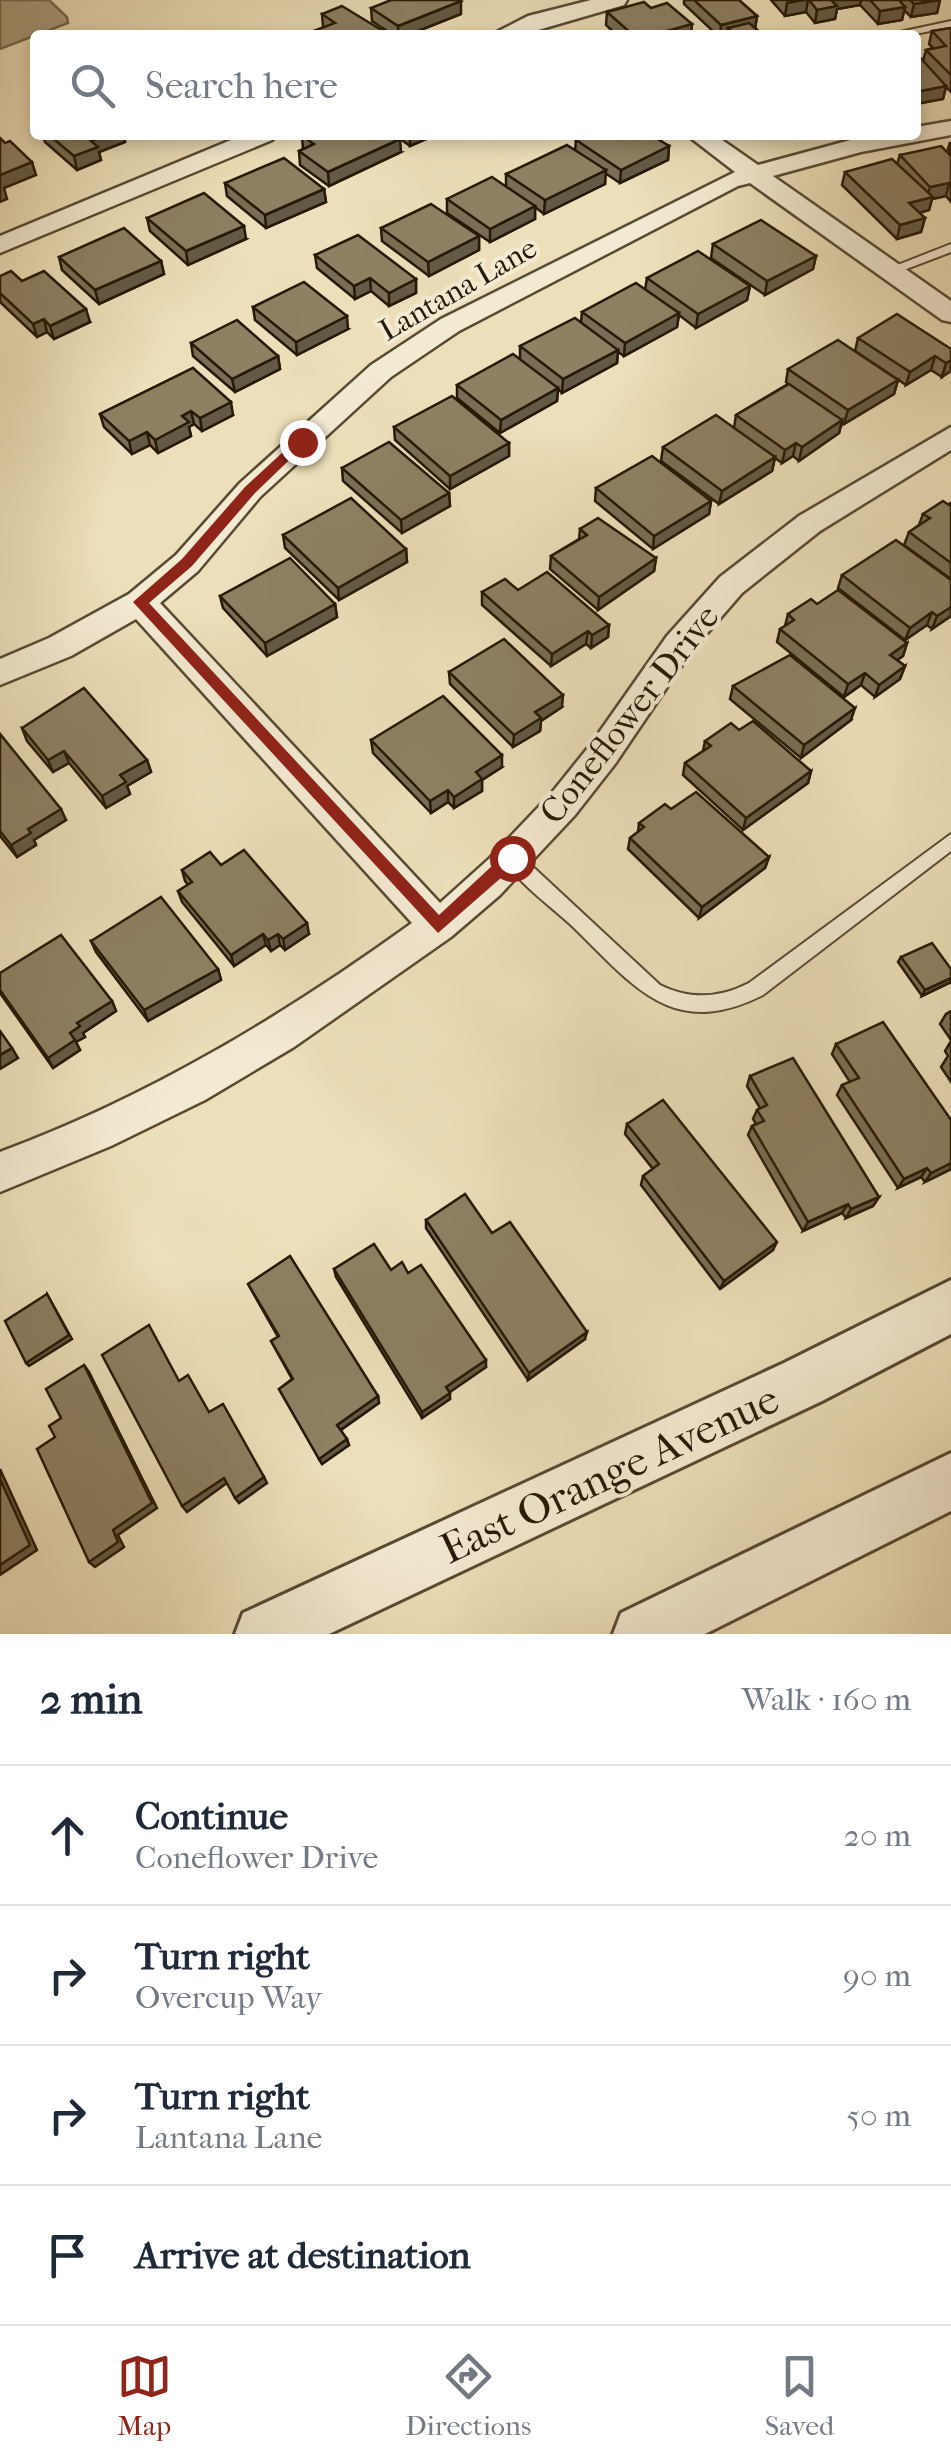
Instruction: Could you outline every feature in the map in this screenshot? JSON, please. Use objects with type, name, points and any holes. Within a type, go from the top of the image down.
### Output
[{"type":"street","points":[[509,30],[529,16],[616,0]]},
{"type":"street","points":[[529,16],[549,30]]},
{"type":"street","name":"Lantana Lane","points":[[921,134],[951,128]]},
{"type":"street","points":[[0,245],[252,140]]},
{"type":"street","points":[[706,140],[951,314]]},
{"type":"street","name":"Lantana Lane","points":[[0,674],[60,647],[140,602],[187,563],[250,490],[381,371],[450,325],[728,181],[892,140]]},
{"type":"street","name":"Coneflower Drive","points":[[0,1172],[162,1103],[274,1042],[438,926],[559,810],[604,753],[683,636],[730,586],[777,545],[951,437]]},
{"type":"street","points":[[140,602],[438,926]]},
{"type":"street","name":"East Orange Avenue","points":[[264,1634],[804,1382],[951,1306]]},
{"type":"street","points":[[642,1634],[951,1481]]},
{"type":"lane","points":[[919,30],[951,24]]},
{"type":"lane","points":[[891,270],[951,248]]},
{"type":"lane","points":[[512,858],[653,990],[670,1000],[716,1004],[756,990],[951,841]]},
{"type":"shaded area","points":[[0,0],[49,0],[67,17],[68,23],[50,30],[30,30],[30,38],[0,49]]},
{"type":"building","points":[[391,0],[461,1],[398,26],[371,8]]},
{"type":"building","points":[[694,0],[739,0],[757,16],[721,25]]},
{"type":"building","points":[[809,0],[831,0],[837,6],[817,10]]},
{"type":"building","points":[[870,0],[899,0],[905,7],[880,11]]},
{"type":"building","points":[[644,2],[651,8],[667,3],[692,24],[671,30],[627,30],[607,12]]},
{"type":"building","points":[[342,6],[381,30],[316,30],[335,23],[322,14]]},
{"type":"building","points":[[749,23],[757,30],[730,30]]},
{"type":"building","points":[[951,28],[951,75],[926,50],[946,46],[932,31]]},
{"type":"building","points":[[921,58],[946,86],[921,91]]},
{"type":"building","points":[[0,138],[5,143],[10,141],[32,162],[0,175]]},
{"type":"building","points":[[55,140],[94,140],[98,147],[74,156]]},
{"type":"building","points":[[308,140],[398,140],[328,172],[299,151],[314,144]]},
{"type":"building","points":[[576,140],[659,140],[669,146],[621,170]]},
{"type":"building","points":[[567,145],[606,170],[545,200],[506,174]]},
{"type":"building","points":[[941,146],[951,156],[951,184],[930,187],[900,155]]},
{"type":"building","points":[[284,158],[324,189],[265,215],[225,183]]},
{"type":"building","points":[[892,159],[933,197],[909,203],[925,218],[900,225],[845,172]]},
{"type":"building","points":[[492,177],[535,206],[490,229],[447,199]]},
{"type":"building","points":[[204,193],[244,226],[186,251],[147,218]]},
{"type":"building","points":[[431,204],[479,236],[428,262],[381,228]]},
{"type":"building","points":[[761,220],[816,256],[767,281],[713,244]]},
{"type":"building","points":[[124,228],[161,261],[95,290],[59,257]]},
{"type":"building","points":[[358,235],[416,279],[389,293],[370,278],[354,286],[315,255]]},
{"type":"building","points":[[698,251],[750,286],[698,314],[647,278]]},
{"type":"building","points":[[11,271],[22,281],[44,271],[86,309],[50,326],[44,319],[33,324],[0,293],[0,276]]},
{"type":"building","points":[[304,282],[347,316],[296,342],[253,307]]},
{"type":"building","points":[[636,283],[679,313],[625,343],[582,312]]},
{"type":"building","points":[[897,314],[951,349],[951,360],[946,363],[935,356],[910,372],[858,338]]},
{"type":"building","points":[[575,318],[618,350],[563,379],[520,346]]},
{"type":"building","points":[[237,320],[278,356],[232,379],[191,343]]},
{"type":"building","points":[[838,340],[898,380],[848,410],[788,369]]},
{"type":"building","points":[[513,354],[558,388],[501,420],[457,385]]},
{"type":"building","points":[[193,368],[231,402],[200,418],[191,411],[182,416],[189,422],[155,440],[147,432],[129,441],[100,414]]},
{"type":"building","points":[[789,384],[842,420],[802,447],[796,443],[785,450],[736,415]]},
{"type":"building","points":[[452,396],[509,443],[450,476],[394,427]]},
{"type":"building","points":[[716,415],[775,457],[722,491],[663,447]]},
{"type":"building","points":[[389,442],[449,493],[401,520],[342,468]]},
{"type":"building","points":[[652,456],[711,501],[654,536],[596,488]]},
{"type":"building","points":[[351,498],[406,549],[338,588],[283,535]]},
{"type":"building","points":[[943,501],[951,503],[951,563],[909,532],[930,518],[923,514]]},
{"type":"building","points":[[598,518],[656,558],[599,597],[551,556],[587,535],[580,529]]},
{"type":"building","points":[[896,540],[951,580],[951,607],[937,616],[932,612],[910,628],[842,575]]},
{"type":"building","points":[[290,558],[335,604],[265,643],[220,596]]},
{"type":"building","points":[[547,572],[609,625],[592,635],[588,631],[552,654],[482,592],[505,579],[518,590]]},
{"type":"building","points":[[838,590],[907,643],[890,655],[905,666],[879,685],[865,673],[848,684],[780,629],[794,620],[788,614],[811,599],[817,604]]},
{"type":"building","points":[[504,639],[563,695],[535,712],[541,718],[514,735],[449,672]]},
{"type":"building","points":[[790,655],[855,708],[804,745],[733,686]]},
{"type":"building","points":[[84,688],[147,760],[120,775],[126,782],[102,796],[64,751],[48,760],[22,728]]},
{"type":"building","points":[[443,696],[502,755],[476,772],[482,779],[454,797],[448,790],[430,801],[371,740]]},
{"type":"building","points":[[753,721],[811,771],[746,818],[685,763],[711,746],[705,741],[731,723],[739,730]]},
{"type":"building","points":[[0,734],[61,809],[28,829],[31,833],[11,845],[0,831]]},
{"type":"building","points":[[696,792],[769,857],[702,907],[630,838],[644,827],[639,823],[665,804],[671,809]]},
{"type":"building","points":[[244,850],[307,923],[283,939],[278,934],[268,940],[263,934],[231,955],[178,891],[192,882],[182,870],[210,852],[221,865]]},
{"type":"building","points":[[161,897],[218,969],[144,1010],[91,941]]},
{"type":"building","points":[[61,935],[112,1001],[77,1023],[80,1026],[70,1033],[75,1040],[48,1058],[0,990],[0,973]]},
{"type":"building","points":[[932,943],[951,969],[951,978],[925,990],[901,957]]},
{"type":"building","points":[[883,1022],[951,1120],[951,1163],[931,1173],[927,1168],[904,1179],[842,1085],[859,1078],[836,1044]]},
{"type":"building","points":[[0,1031],[12,1048],[0,1055]]},
{"type":"building","points":[[793,1058],[879,1197],[851,1209],[848,1204],[808,1222],[752,1126],[764,1121],[757,1110],[767,1105],[750,1076]]},
{"type":"building","points":[[663,1100],[777,1242],[724,1281],[643,1176],[659,1164],[627,1124]]},
{"type":"building","points":[[465,1194],[492,1233],[510,1222],[587,1332],[529,1373],[426,1220]]},
{"type":"building","points":[[374,1244],[391,1270],[402,1262],[408,1273],[421,1265],[486,1360],[446,1387],[450,1393],[422,1412],[334,1269]]},
{"type":"building","points":[[290,1256],[378,1396],[337,1425],[347,1439],[319,1459],[279,1389],[293,1379],[271,1341],[279,1336],[248,1284]]},
{"type":"building","points":[[47,1294],[69,1335],[26,1363],[5,1321]]},
{"type":"building","points":[[149,1325],[179,1381],[188,1375],[209,1412],[223,1404],[264,1477],[235,1498],[224,1478],[182,1506],[102,1355]]},
{"type":"building","points":[[84,1365],[152,1503],[113,1530],[118,1542],[89,1562],[37,1449],[55,1437],[49,1426],[61,1418],[46,1389]]},
{"type":"building","points":[[0,1479],[30,1545],[0,1565]]},
{"type":"route","points":[[302,442],[250,490],[187,563],[140,602],[438,926],[512,858]]}]
